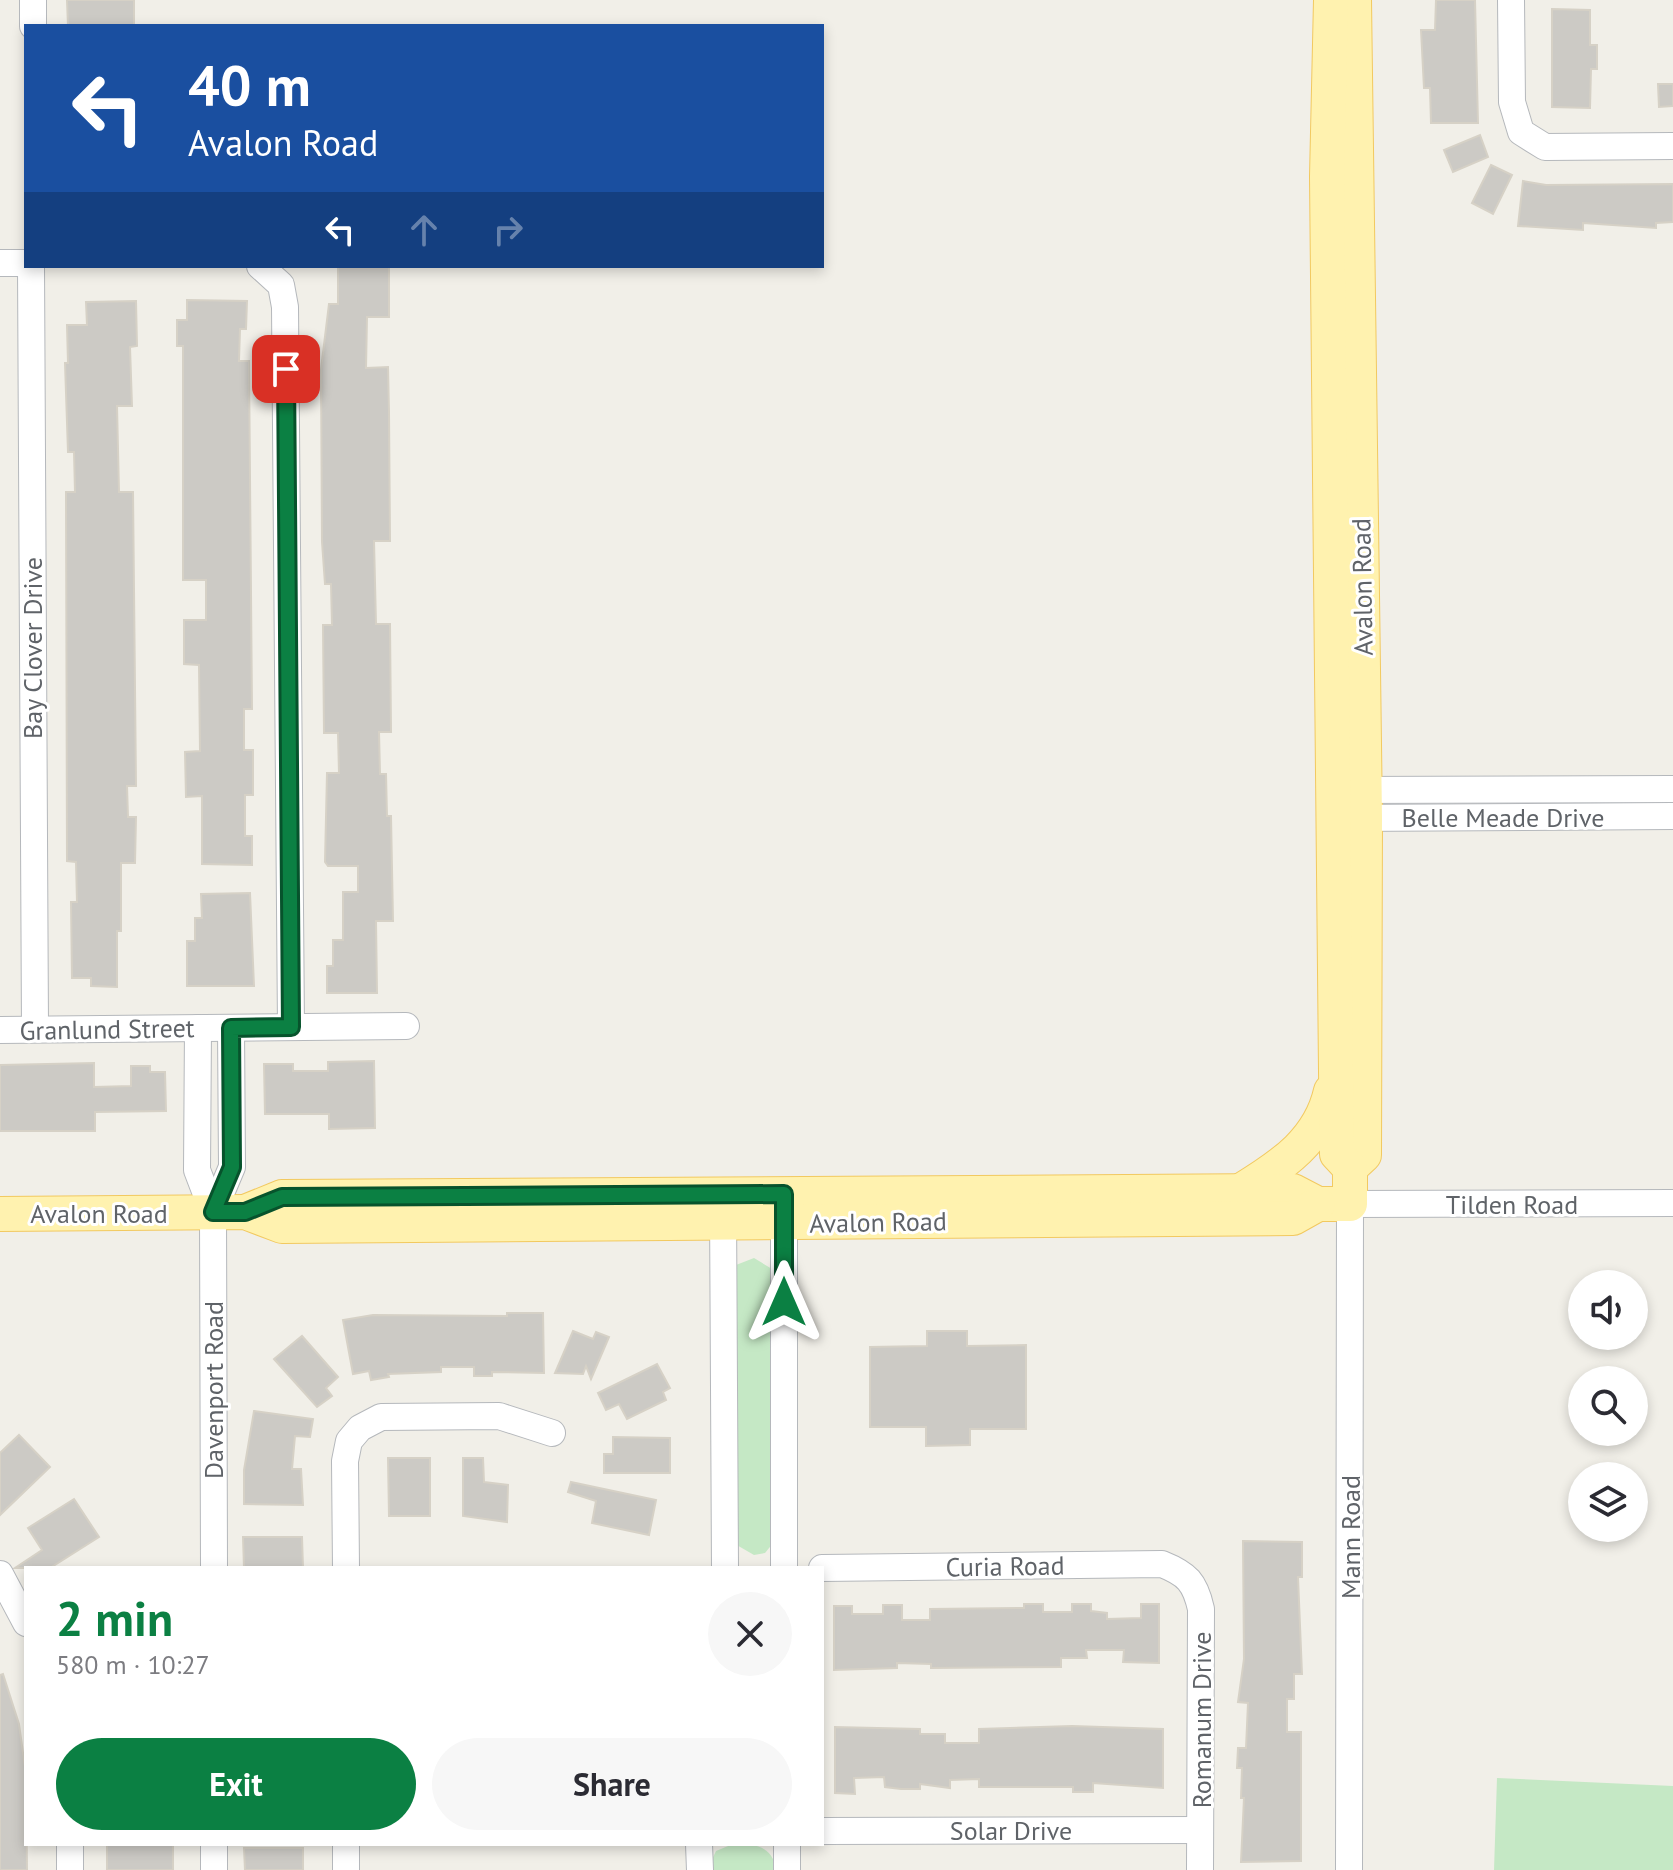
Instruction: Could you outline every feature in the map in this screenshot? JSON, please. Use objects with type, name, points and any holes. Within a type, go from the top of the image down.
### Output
[{"type":"main road","name":"Avalon Road","points":[[0,1214],[229,1212],[282,1197],[723,1209],[1293,1218],[1334,1204],[1350,1168],[1364,1155],[1327,177],[1331,0]]},
{"type":"main road","name":"Avalon Road","points":[[1350,1168],[1337,1154],[1336,1071],[1349,804],[1354,0]]},
{"type":"main road","points":[[1240,1191],[1286,1162],[1308,1140],[1327,1110],[1336,1071]]},
{"type":"main road","name":"Avalon Road","points":[[784,1209],[1240,1191],[1293,1191],[1334,1204]]},
{"type":"street","points":[[33,0],[33,24]]},
{"type":"street","points":[[1511,0],[1512,102],[1521,132],[1545,147],[1673,146]]},
{"type":"street","points":[[0,263],[24,264]]},
{"type":"street","name":"Bay Clover Drive","points":[[28,268],[35,1029]]},
{"type":"street","points":[[262,268],[281,285],[285,307],[291,1027]]},
{"type":"street","name":"Belle Meade Drive","points":[[1349,804],[1515,790],[1673,789]]},
{"type":"street","points":[[1515,790],[1515,817]]},
{"type":"street","name":"Belle Meade Drive","points":[[1349,804],[1515,817],[1673,816]]},
{"type":"street","name":"Granlund Street","points":[[0,1030],[406,1026]]},
{"type":"street","points":[[198,1028],[197,1170],[229,1212]]},
{"type":"street","points":[[229,1212],[232,1167],[231,1028]]},
{"type":"street","points":[[198,1093],[231,1093]]},
{"type":"street","name":"Tilden Road","points":[[1334,1204],[1673,1203]]},
{"type":"street","name":"Mann Road","points":[[1334,1204],[1349,1870]]},
{"type":"street","points":[[723,1209],[725,1566]]},
{"type":"street","points":[[784,1209],[784,1566]]},
{"type":"street","name":"Davenport Road","points":[[214,1566],[229,1212]]},
{"type":"street","points":[[346,1566],[345,1461],[349,1441],[360,1428],[381,1417],[499,1416],[552,1433]]},
{"type":"street","name":"Curia Road","points":[[824,1568],[1162,1564],[1186,1574]]},
{"type":"street","points":[[0,1574],[24,1619]]},
{"type":"street","name":"Romanum Drive","points":[[1186,1574],[1197,1588],[1201,1609],[1200,1870]]},
{"type":"street","name":"Solar Drive","points":[[824,1831],[1200,1830]]},
{"type":"street","points":[[70,1846],[70,1870]]},
{"type":"street","points":[[214,1846],[214,1870]]},
{"type":"street","points":[[346,1846],[346,1870]]},
{"type":"street","points":[[699,1846],[700,1870]]},
{"type":"street","points":[[787,1846],[787,1870]]},
{"type":"green space","points":[[754,1258],[772,1269],[774,1542],[765,1553],[754,1555],[735,1544],[736,1265]]},
{"type":"green space","points":[[1497,1778],[1673,1786],[1673,1870],[1494,1870]]},
{"type":"green space","points":[[728,1846],[761,1848],[771,1855],[777,1870],[707,1870],[716,1851]]},
{"type":"building","points":[[67,0],[134,0],[134,24],[68,24]]},
{"type":"building","points":[[1436,0],[1475,0],[1478,123],[1431,123],[1430,88],[1424,88],[1421,30],[1435,30]]},
{"type":"building","points":[[1552,9],[1590,10],[1590,45],[1597,45],[1597,69],[1591,69],[1590,108],[1552,107]]},
{"type":"building","points":[[1658,84],[1673,84],[1673,106],[1659,107]]},
{"type":"building","points":[[1480,135],[1488,157],[1453,172],[1444,150]]},
{"type":"building","points":[[1491,165],[1512,175],[1493,214],[1472,203]]},
{"type":"building","points":[[1523,181],[1546,185],[1673,184],[1673,222],[1656,223],[1656,228],[1583,223],[1583,230],[1518,226]]},
{"type":"building","points":[[338,268],[389,268],[389,317],[367,317],[366,368],[388,367],[389,412],[390,541],[374,541],[376,624],[390,624],[391,732],[379,732],[380,774],[386,774],[387,816],[391,816],[393,921],[376,921],[377,993],[327,993],[327,966],[333,966],[333,940],[343,940],[343,892],[358,892],[358,866],[328,866],[325,862],[327,773],[339,773],[338,733],[324,733],[323,625],[332,625],[331,584],[325,584],[322,542],[321,369],[329,304],[338,304]]},
{"type":"building","points":[[187,300],[247,301],[246,329],[240,329],[239,361],[249,361],[252,709],[244,709],[244,750],[253,750],[253,795],[245,795],[245,836],[252,836],[252,865],[202,864],[202,796],[186,797],[185,752],[200,751],[199,665],[184,664],[184,620],[206,620],[206,580],[183,580],[183,346],[177,346],[177,320],[187,320]]},
{"type":"building","points":[[136,301],[137,346],[130,347],[132,406],[117,406],[119,492],[133,492],[136,786],[127,786],[128,817],[136,817],[135,863],[121,863],[117,987],[91,986],[91,978],[72,978],[71,902],[77,902],[76,862],[67,861],[66,492],[75,492],[74,452],[68,452],[67,325],[87,325],[86,302]]},
{"type":"building","points":[[250,893],[254,986],[187,986],[187,941],[195,941],[195,918],[202,918],[201,894]]},
{"type":"building","points":[[374,1061],[375,1128],[329,1129],[329,1114],[265,1114],[264,1064],[293,1064],[293,1071],[328,1071],[328,1062]]},
{"type":"building","points":[[94,1063],[94,1087],[131,1086],[131,1066],[150,1066],[150,1072],[165,1072],[166,1111],[95,1112],[95,1131],[0,1131],[0,1065]]},
{"type":"building","points":[[507,1313],[543,1313],[544,1373],[492,1372],[492,1376],[474,1376],[474,1367],[441,1367],[441,1372],[388,1374],[389,1377],[371,1380],[369,1371],[353,1374],[343,1320],[373,1315],[507,1316]]},
{"type":"building","points":[[573,1331],[593,1339],[596,1332],[609,1337],[591,1379],[586,1366],[583,1374],[555,1373]]},
{"type":"building","points":[[927,1331],[967,1331],[967,1346],[1026,1345],[1026,1429],[970,1429],[970,1445],[926,1446],[926,1427],[870,1427],[870,1347],[927,1346]]},
{"type":"building","points":[[302,1336],[338,1377],[326,1388],[332,1396],[317,1407],[274,1359]]},
{"type":"building","points":[[657,1364],[670,1388],[663,1392],[666,1400],[627,1419],[619,1404],[606,1410],[598,1393]]},
{"type":"building","points":[[254,1411],[313,1419],[310,1437],[295,1436],[292,1469],[301,1469],[303,1505],[244,1504],[244,1470]]},
{"type":"building","points":[[19,1435],[50,1467],[0,1515],[0,1453]]},
{"type":"building","points":[[613,1437],[670,1438],[670,1473],[604,1473],[604,1454],[613,1454]]},
{"type":"building","points":[[388,1458],[430,1458],[430,1516],[389,1516]]},
{"type":"building","points":[[463,1458],[483,1458],[484,1482],[508,1485],[507,1522],[463,1516]]},
{"type":"building","points":[[571,1482],[656,1500],[649,1535],[592,1523],[596,1501],[568,1492]]},
{"type":"building","points":[[74,1499],[99,1537],[53,1566],[15,1568],[42,1550],[28,1528]]},
{"type":"building","points":[[243,1537],[302,1537],[303,1566],[244,1566]]},
{"type":"building","points":[[1243,1541],[1302,1542],[1302,1577],[1298,1577],[1302,1674],[1294,1674],[1294,1699],[1287,1699],[1287,1732],[1301,1732],[1301,1861],[1241,1862],[1244,1798],[1241,1798],[1242,1768],[1237,1768],[1238,1748],[1246,1748],[1248,1703],[1238,1702],[1244,1659]]},
{"type":"building","points":[[1024,1604],[1043,1604],[1043,1612],[1072,1612],[1072,1604],[1091,1604],[1091,1611],[1107,1613],[1107,1619],[1141,1618],[1141,1604],[1159,1604],[1159,1663],[1123,1662],[1124,1650],[1086,1650],[1087,1658],[1061,1658],[1061,1667],[931,1668],[931,1664],[897,1663],[897,1668],[834,1670],[834,1606],[852,1606],[852,1614],[883,1614],[883,1605],[902,1605],[902,1620],[930,1620],[930,1609],[1024,1608]]},
{"type":"building","points":[[3,1674],[19,1724],[24,1760],[27,1870],[0,1870],[0,1675]]},
{"type":"building","points":[[1072,1726],[1163,1729],[1163,1788],[1093,1783],[1093,1792],[1073,1792],[1073,1787],[979,1787],[979,1779],[950,1780],[950,1788],[920,1784],[920,1789],[901,1789],[885,1787],[884,1777],[854,1778],[855,1794],[835,1793],[835,1727],[920,1729],[920,1734],[945,1734],[945,1743],[979,1743],[979,1729]]},
{"type":"building","points":[[107,1846],[173,1846],[173,1870],[107,1870]]},
{"type":"building","points":[[244,1848],[303,1848],[303,1870],[245,1870]]},
{"type":"route","points":[[286,369],[291,1027],[231,1028],[232,1167],[213,1212],[245,1212],[282,1197],[784,1194],[784,1302]]}]
